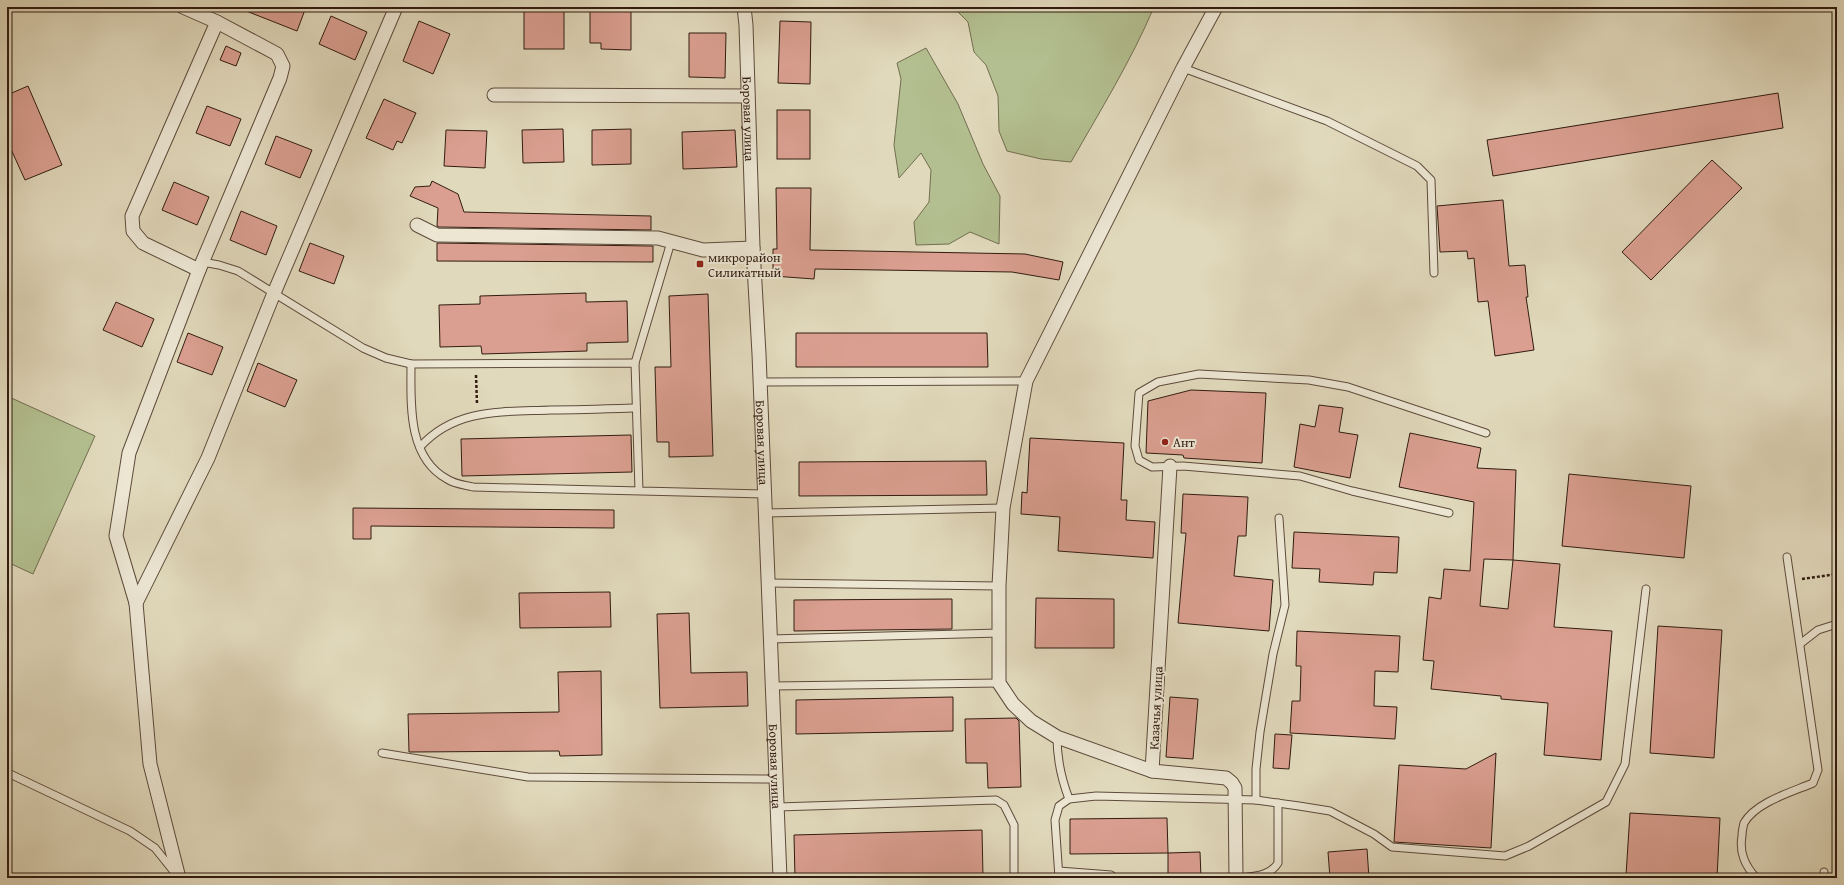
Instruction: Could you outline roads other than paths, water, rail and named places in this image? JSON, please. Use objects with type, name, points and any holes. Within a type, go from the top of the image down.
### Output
[{"type":"street","points":[[179,877],[150,764],[136,603],[116,536],[129,453],[201,266],[280,78],[283,66],[277,54],[217,22],[183,7]]},
{"type":"street","points":[[136,603],[208,458],[274,293],[396,7]]},
{"type":"street","name":"Боровая улица","points":[[744,7],[746,25],[753,248],[766,513],[780,878]]},
{"type":"street","points":[[1216,7],[1183,68],[1026,381],[1003,508],[999,586],[999,683],[1013,704],[1031,720],[1057,737],[1152,772],[1226,778],[1235,788],[1236,878]]},
{"type":"street","points":[[201,266],[143,243],[133,231],[132,216],[217,22]]},
{"type":"street","points":[[494,95],[748,96]]},
{"type":"street","points":[[418,225],[437,236],[658,238],[703,250],[753,248]]},
{"type":"street","name":"Казачья улица","points":[[1152,772],[1170,466]]},
{"type":"lane","points":[[1183,68],[1327,121],[1417,166],[1431,180],[1434,273]]},
{"type":"lane","points":[[639,491],[635,363],[671,242]]},
{"type":"lane","points":[[201,266],[219,265],[238,271],[363,348],[386,358],[411,364],[635,363]]},
{"type":"lane","points":[[411,364],[411,412],[420,447],[426,459],[436,472],[448,480],[473,487],[765,494]]},
{"type":"lane","points":[[1449,513],[1352,491],[1300,476],[1183,466],[1152,467],[1139,460],[1135,446],[1139,393],[1158,382],[1199,374],[1309,380],[1348,387],[1486,433]]},
{"type":"lane","points":[[760,382],[1026,381]]},
{"type":"lane","points":[[420,447],[440,429],[477,414],[636,408]]},
{"type":"lane","points":[[766,513],[1003,508]]},
{"type":"lane","points":[[1256,800],[1256,769],[1260,732],[1273,654],[1286,605],[1279,518]]},
{"type":"lane","points":[[1756,878],[1746,866],[1740,844],[1744,824],[1758,808],[1782,794],[1813,782],[1818,770],[1787,557]]},
{"type":"lane","points":[[768,583],[999,586]]},
{"type":"lane","points":[[1114,878],[1111,875],[1099,873],[1059,874],[1055,820],[1059,806],[1069,799],[1096,796],[1236,801],[1256,800],[1330,811],[1374,834],[1392,847],[1504,856],[1529,846],[1606,802],[1625,764],[1646,589]]},
{"type":"lane","points":[[1800,644],[1818,630],[1837,624]]},
{"type":"lane","points":[[770,639],[1000,633]]},
{"type":"lane","points":[[773,686],[999,683]]},
{"type":"lane","points":[[1057,737],[1057,757],[1061,778],[1069,799]]},
{"type":"lane","points":[[382,753],[528,777],[777,779]]},
{"type":"lane","points":[[7,774],[10,774],[130,831],[154,848],[179,877]]},
{"type":"lane","points":[[778,807],[996,800],[1004,805],[1014,825],[1014,878]]},
{"type":"lane","points":[[1241,878],[1265,874],[1274,870],[1278,863],[1278,803]]},
{"type":"place","name":"микрорайон Силикатный","points":[[700,264]]},
{"type":"place","name":"Ант","points":[[1165,442]]}]
